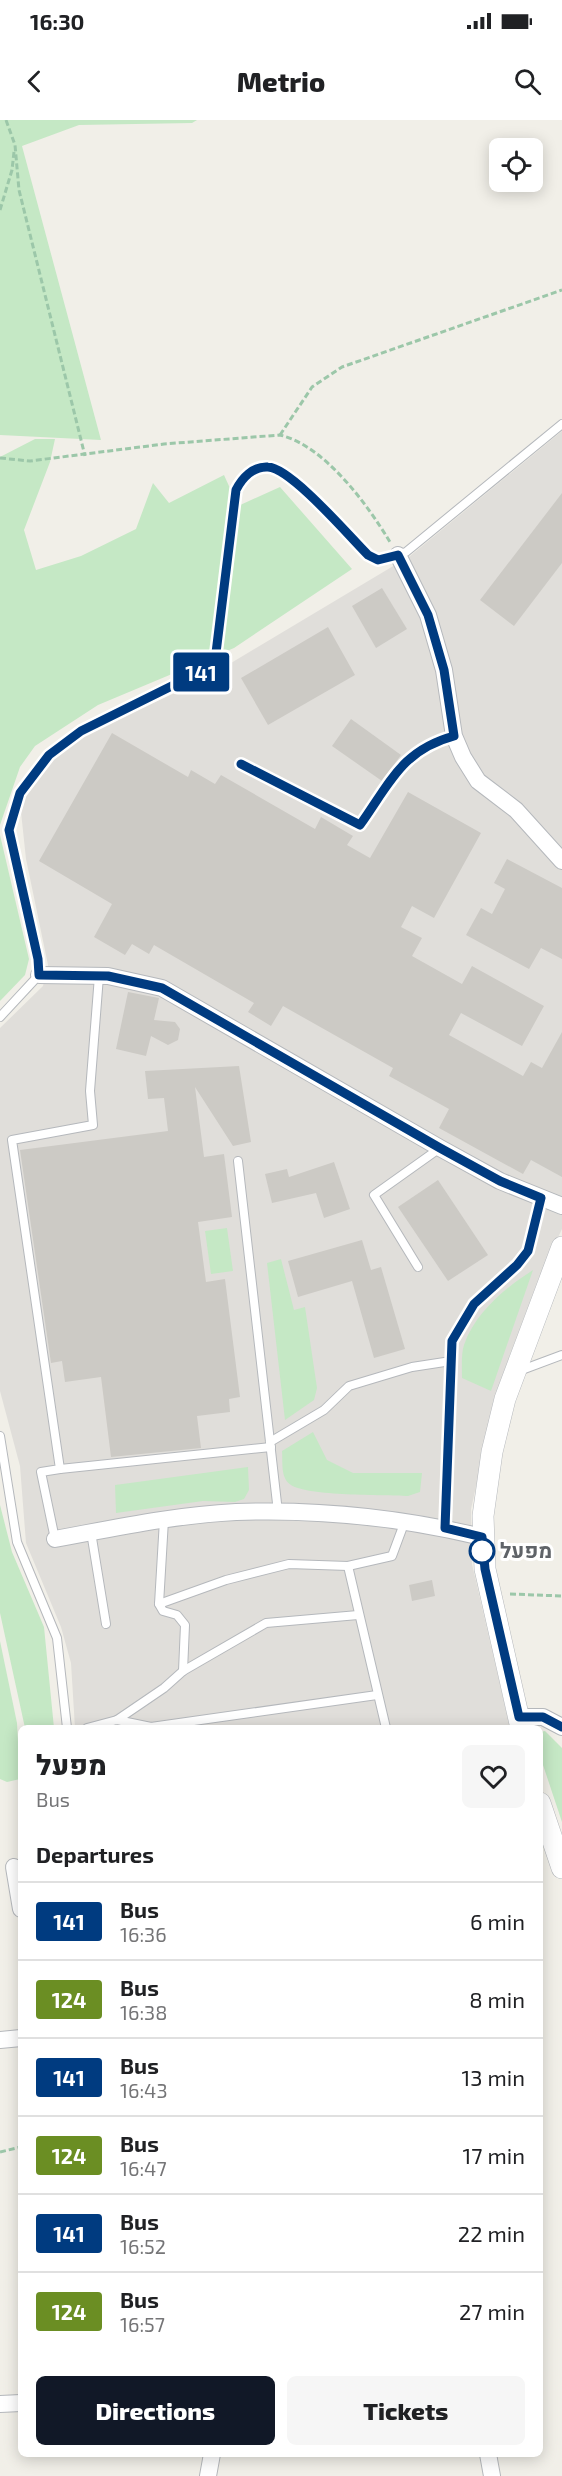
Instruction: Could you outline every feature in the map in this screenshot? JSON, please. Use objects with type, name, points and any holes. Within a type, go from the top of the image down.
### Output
[{"type":"street","points":[[398,555],[428,615],[444,670],[454,736],[463,757],[478,781],[516,810],[562,861]]},
{"type":"street","points":[[39,975],[99,976],[162,988],[500,1181],[562,1206]]},
{"type":"street","points":[[562,1247],[513,1374],[494,1444],[482,1537],[491,1593],[520,1723],[543,1717],[562,1727]]},
{"type":"street","points":[[55,1539],[164,1520],[235,1512],[278,1512],[405,1520],[482,1537]]},
{"type":"street","points":[[543,1812],[562,1868]]},
{"type":"street","points":[[14,1867],[18,1891]]},
{"type":"street","points":[[0,2040],[18,2038]]},
{"type":"street","points":[[0,2404],[18,2403]]},
{"type":"street","points":[[208,2476],[211,2457]]},
{"type":"street","points":[[489,2457],[492,2476]]},
{"type":"lane","points":[[0,1017],[39,975],[38,959],[9,830],[20,793],[49,755],[81,731],[206,669],[215,661],[236,490],[241,480],[252,470],[268,467],[288,475],[368,555],[378,560],[406,552],[562,424]]},
{"type":"lane","points":[[241,764],[360,825],[405,761],[431,742],[454,736]]},
{"type":"lane","points":[[60,1469],[12,1140],[93,1125],[90,1091],[99,976]]},
{"type":"lane","points":[[418,1267],[374,1195],[440,1148]]},
{"type":"lane","points":[[238,1161],[278,1512]]},
{"type":"lane","points":[[445,1528],[452,1341],[474,1304],[517,1265],[528,1251],[541,1198]]},
{"type":"lane","points":[[513,1374],[562,1355]]},
{"type":"lane","points":[[55,1539],[41,1472],[271,1445],[324,1410],[349,1386],[412,1367],[451,1361]]},
{"type":"lane","points":[[0,1436],[17,1542],[57,1638],[68,1725]]},
{"type":"lane","points":[[164,1520],[159,1604],[163,1611],[177,1615],[185,1625],[183,1671]]},
{"type":"lane","points":[[159,1604],[226,1580],[290,1564],[348,1566],[392,1556],[405,1520]]},
{"type":"lane","points":[[91,1532],[106,1624]]},
{"type":"lane","points":[[348,1566],[385,1725]]},
{"type":"lane","points":[[98,1725],[117,1720],[164,1688],[183,1671],[266,1623],[358,1616]]},
{"type":"lane","points":[[165,1725],[377,1695]]},
{"type":"lane","points":[[117,1720],[141,1725]]},
{"type":"path","points":[[6,120],[15,145],[19,190],[85,456]]},
{"type":"path","points":[[0,210],[12,170],[15,145]]},
{"type":"path","points":[[280,435],[312,387],[342,367],[562,290]]},
{"type":"path","points":[[0,458],[30,461],[85,456],[164,444],[280,435],[297,439],[318,455],[377,520],[398,555]]},
{"type":"path","points":[[491,1593],[562,1596]]},
{"type":"path","points":[[0,2152],[18,2148]]},
{"type":"shaded area","points":[[562,431],[562,1229],[539,1277],[498,1387],[471,1509],[472,1564],[509,1725],[75,1725],[71,1663],[61,1627],[26,1543],[20,1466],[0,1391],[0,1028],[43,986],[48,965],[26,859],[21,812],[25,796],[46,765],[88,733],[201,681],[410,556]]},
{"type":"green space","points":[[0,120],[197,120],[192,123],[79,125],[22,146],[101,440],[0,435]]},
{"type":"green space","points":[[35,439],[55,439],[50,462],[24,530],[36,570],[81,556],[136,529],[153,483],[169,503],[224,475],[238,506],[280,487],[352,569],[234,648],[98,705],[35,746],[20,767],[0,825],[0,457]]},
{"type":"green space","points":[[0,835],[29,959],[25,975],[0,1001]]},
{"type":"green space","points":[[227,1228],[233,1271],[211,1274],[205,1231]]},
{"type":"green space","points":[[281,1259],[294,1310],[305,1307],[317,1388],[314,1400],[285,1420],[267,1263]]},
{"type":"green space","points":[[533,1270],[491,1391],[462,1378],[463,1349],[475,1322],[502,1293]]},
{"type":"green space","points":[[313,1432],[327,1460],[353,1473],[422,1473],[420,1492],[408,1496],[347,1494],[300,1489],[291,1485],[285,1478],[282,1451]]},
{"type":"green space","points":[[248,1467],[249,1490],[244,1499],[235,1502],[203,1501],[116,1513],[115,1485]]},
{"type":"green space","points":[[0,1505],[12,1552],[44,1627],[54,1725],[24,1725],[0,1613]]},
{"type":"green space","points":[[0,1641],[17,1723],[18,1779],[7,1782],[0,1779]]},
{"type":"green space","points":[[543,1731],[562,1748],[562,1822],[543,1765]]},
{"type":"building","points":[[562,493],[562,563],[514,626],[480,600]]},
{"type":"building","points":[[382,588],[407,629],[376,648],[352,606]]},
{"type":"building","points":[[328,627],[355,675],[268,725],[241,678]]},
{"type":"building","points":[[351,719],[401,755],[382,781],[332,746]]},
{"type":"building","points":[[112,733],[188,777],[191,770],[215,784],[221,775],[315,829],[321,817],[353,836],[347,845],[370,858],[408,792],[481,833],[434,918],[412,906],[401,927],[422,938],[412,956],[462,984],[472,966],[544,1006],[522,1046],[461,1013],[449,1035],[523,1076],[531,1062],[542,1068],[562,1032],[562,1177],[531,1160],[523,1174],[439,1128],[449,1109],[389,1076],[393,1068],[283,1006],[271,1026],[248,1012],[254,1003],[154,945],[149,954],[132,944],[125,955],[94,937],[112,904],[39,861]]},
{"type":"building","points":[[507,859],[562,888],[562,959],[541,948],[529,969],[466,935],[481,908],[492,914],[505,889],[494,883]]},
{"type":"building","points":[[128,992],[159,998],[154,1020],[175,1022],[180,1029],[178,1040],[168,1045],[151,1036],[146,1056],[116,1049]]},
{"type":"building","points":[[239,1066],[251,1142],[233,1146],[195,1087],[204,1157],[224,1154],[232,1217],[198,1222],[206,1282],[225,1279],[240,1397],[229,1399],[230,1412],[197,1416],[201,1448],[111,1457],[101,1377],[65,1382],[62,1361],[51,1363],[20,1150],[168,1131],[164,1098],[148,1099],[145,1071]]},
{"type":"building","points":[[334,1162],[350,1209],[324,1218],[316,1193],[272,1203],[265,1174],[287,1169],[289,1177]]},
{"type":"building","points":[[438,1180],[488,1255],[448,1281],[398,1207]]},
{"type":"building","points":[[362,1240],[371,1270],[381,1267],[405,1349],[374,1358],[352,1281],[298,1297],[288,1261]]},
{"type":"building","points":[[432,1580],[435,1596],[412,1601],[409,1585]]},
{"type":"bus line","name":"141","points":[[241,764],[360,825],[405,761],[431,742],[454,736],[444,670],[428,615],[398,555],[378,560],[368,555],[288,475],[268,467],[252,470],[241,480],[236,490],[215,661],[206,669],[81,731],[49,755],[20,793],[10,818],[9,830],[38,959],[39,975],[108,976],[162,988],[244,1038],[323,1079],[440,1148],[500,1181],[541,1198],[528,1251],[517,1265],[474,1304],[452,1341],[445,1528],[482,1537],[485,1569],[519,1717],[543,1717],[562,1727]]},
{"type":"place","name":"מפעל","points":[[482,1551]]}]
